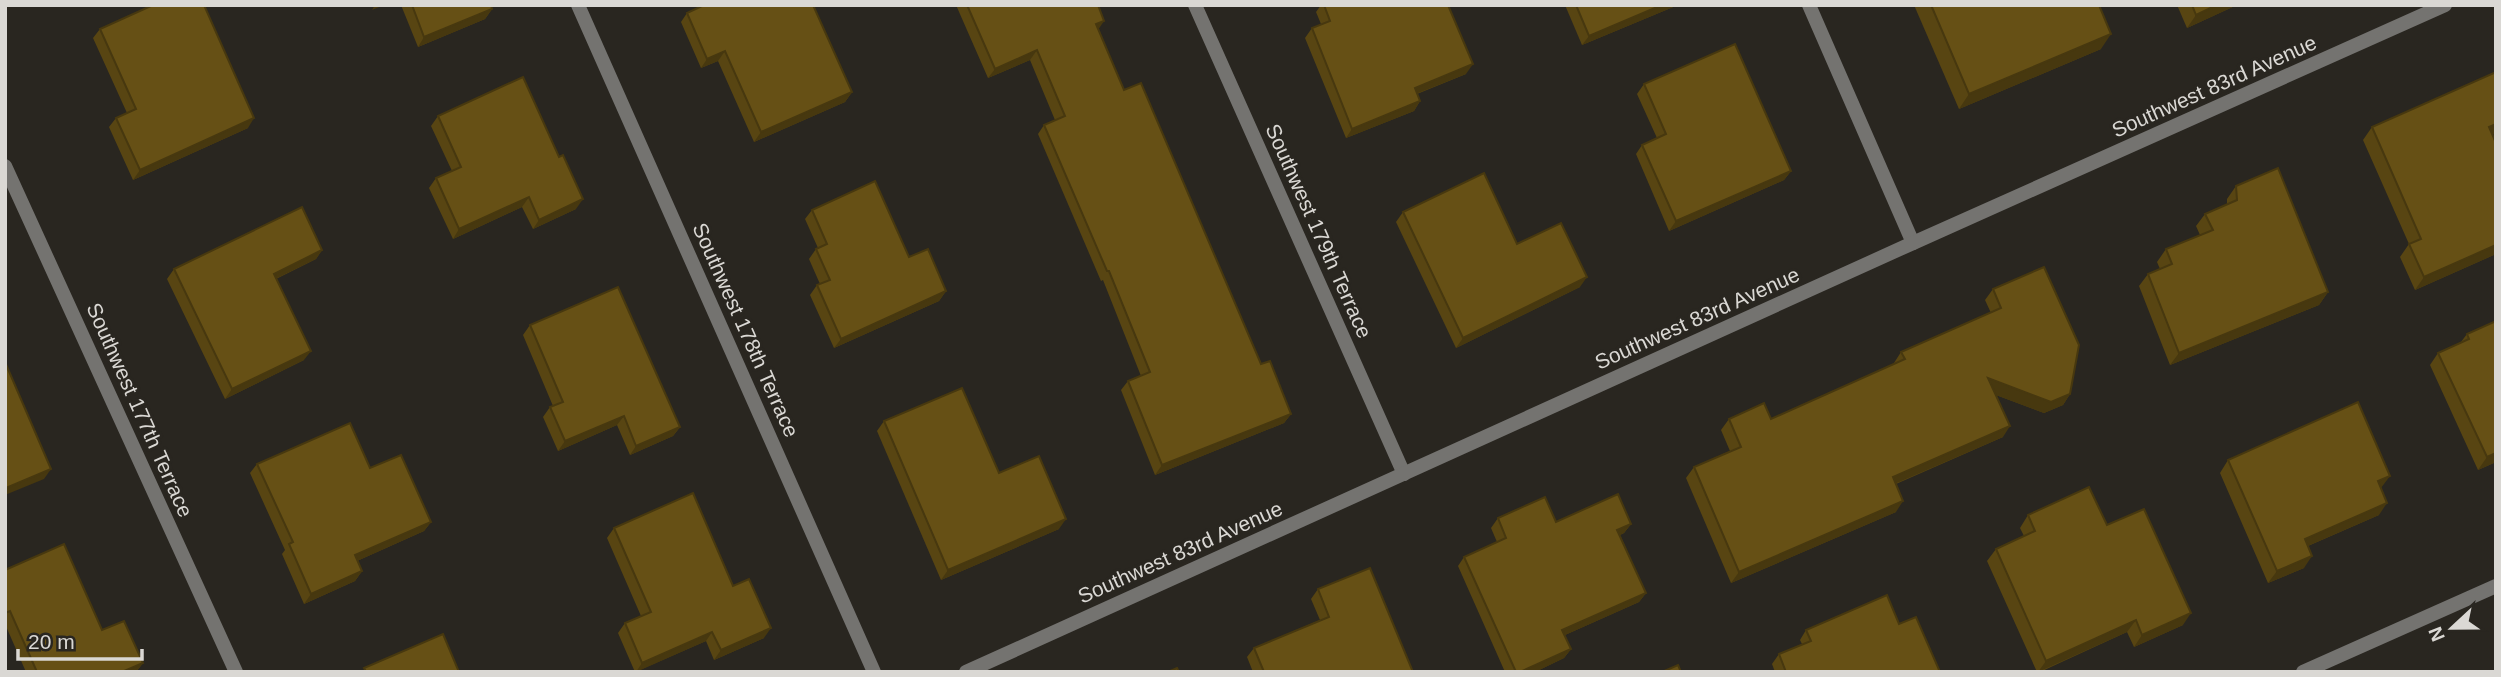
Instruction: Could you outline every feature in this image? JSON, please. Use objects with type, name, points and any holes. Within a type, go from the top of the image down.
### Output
[{"type":"street","name":"Southwest 178th Terrace","points":[[578,5],[874,672]]},
{"type":"street","name":"Southwest 179th Terrace","points":[[1195,5],[1404,474]]},
{"type":"street","points":[[1809,5],[1913,243]]},
{"type":"street","name":"Southwest 83rd Avenue","points":[[967,672],[2445,5]]},
{"type":"street","name":"Southwest 177th Terrace","points":[[5,166],[236,672]]},
{"type":"street","points":[[2303,672],[2496,586]]},
{"type":"building","points":[[153,5],[204,5],[254,118],[140,170],[116,118],[136,109],[100,29]]},
{"type":"building","points":[[412,5],[491,5],[492,9],[424,37]]},
{"type":"building","points":[[704,5],[813,5],[852,92],[761,132],[725,51],[707,59],[687,13]]},
{"type":"building","points":[[967,5],[1098,5],[1104,21],[1096,24],[1124,90],[1141,83],[1261,364],[1270,361],[1291,414],[1162,465],[1128,381],[1150,372],[1109,271],[1044,125],[1065,116],[1037,50],[995,69]]},
{"type":"building","points":[[1324,5],[1448,5],[1473,64],[1415,88],[1420,101],[1352,129],[1312,28],[1330,21]]},
{"type":"building","points":[[1576,5],[1662,5],[1589,36]]},
{"type":"building","points":[[1931,5],[2099,5],[2111,34],[1969,94]]},
{"type":"building","points":[[2192,5],[2217,5],[2196,15]]},
{"type":"building","points":[[1735,44],[1791,171],[1676,221],[1642,145],[1666,134],[1644,84]]},
{"type":"building","points":[[2496,72],[2496,124],[2489,127],[2496,143],[2496,245],[2424,277],[2409,244],[2421,239],[2372,127]]},
{"type":"building","points":[[523,77],[559,157],[563,155],[583,199],[539,220],[529,197],[459,229],[436,178],[461,167],[438,116]]},
{"type":"building","points":[[2278,168],[2328,292],[2179,353],[2148,274],[2172,264],[2166,249],[2213,230],[2205,214],[2237,200],[2236,186]]},
{"type":"building","points":[[1484,173],[1517,244],[1561,223],[1587,277],[1463,338],[1403,212]]},
{"type":"building","points":[[875,181],[909,257],[928,249],[946,291],[841,339],[817,285],[830,280],[816,249],[827,244],[812,210]]},
{"type":"building","points":[[302,207],[322,250],[274,274],[311,351],[232,389],[174,269]]},
{"type":"building","points":[[2044,267],[2079,345],[2070,394],[2051,402],[1988,378],[2010,426],[1893,477],[1903,501],[1739,572],[1694,467],[1741,447],[1729,419],[1764,403],[1771,419],[1905,359],[1901,352],[2001,308],[1993,289]]},
{"type":"building","points":[[618,287],[680,427],[636,446],[624,416],[565,441],[550,407],[563,402],[530,325]]},
{"type":"building","points":[[2496,321],[2496,453],[2487,457],[2438,353],[2469,339],[2467,334]]},
{"type":"building","points":[[5,362],[51,469],[6,488],[5,485]]},
{"type":"building","points":[[962,388],[999,473],[1039,456],[1066,519],[948,570],[884,421]]},
{"type":"building","points":[[2358,402],[2390,476],[2378,481],[2387,503],[2305,539],[2312,556],[2277,571],[2228,460]]},
{"type":"building","points":[[350,423],[370,468],[401,455],[431,522],[355,555],[362,571],[311,594],[289,544],[293,542],[257,464]]},
{"type":"building","points":[[2089,487],[2107,525],[2144,509],[2191,613],[2142,635],[2136,620],[2046,661],[1996,549],[2035,531],[2028,515]]},
{"type":"building","points":[[693,493],[733,586],[749,579],[771,628],[721,650],[712,632],[642,663],[625,623],[651,612],[614,528]]},
{"type":"building","points":[[1618,494],[1631,524],[1617,530],[1646,593],[1562,630],[1571,649],[1516,672],[1464,557],[1506,538],[1498,518],[1545,497],[1556,522]]},
{"type":"building","points":[[64,544],[102,630],[124,621],[143,663],[122,672],[37,672],[10,611],[5,613],[5,570]]},
{"type":"building","points":[[1370,568],[1413,672],[1264,672],[1254,648],[1329,617],[1318,589]]},
{"type":"building","points":[[1887,595],[1899,624],[1916,617],[1940,672],[1786,672],[1779,654],[1811,641],[1806,630]]},
{"type":"building","points":[[443,634],[459,672],[366,672],[364,668]]},
{"type":"building","points":[[1678,665],[1681,672],[1662,672]]}]
